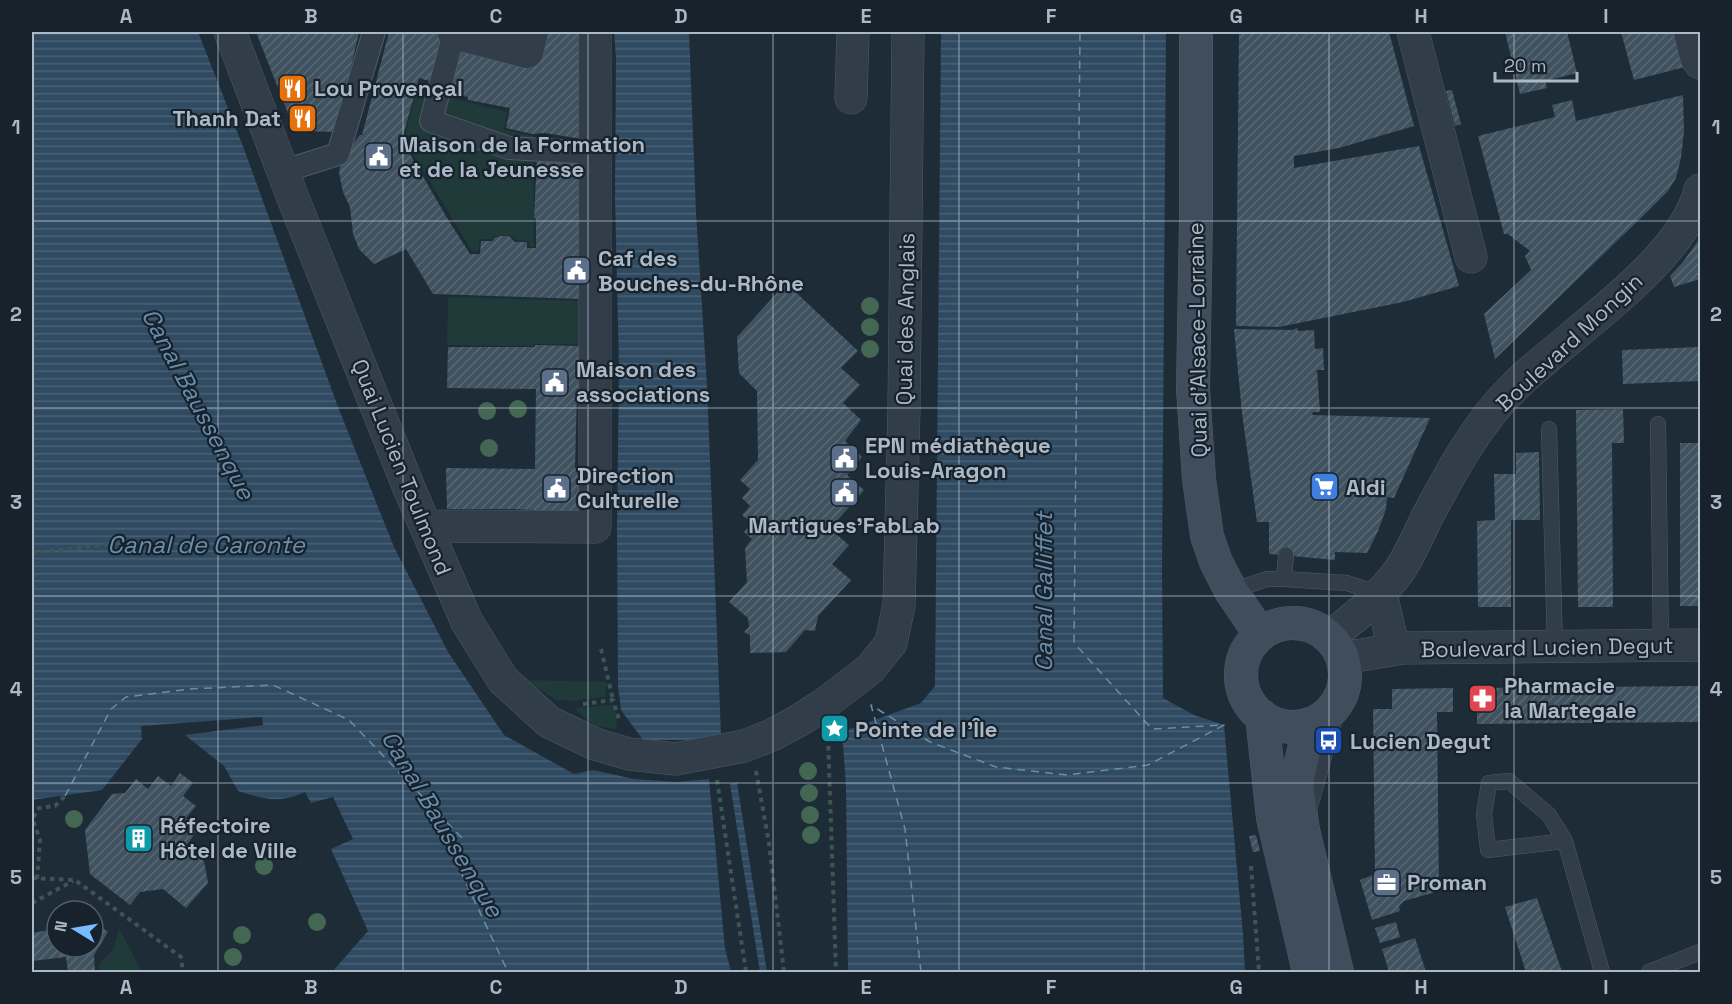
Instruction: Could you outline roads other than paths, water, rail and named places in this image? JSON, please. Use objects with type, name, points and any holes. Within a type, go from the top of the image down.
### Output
[{"type":"main road","name":"Quai d'Alsace-Lorraine","points":[[1196,32],[1193,389],[1196,442],[1207,536],[1216,562],[1231,591],[1260,634]]},
{"type":"main road","points":[[1288,622],[1304,623],[1318,628],[1336,647],[1346,674],[1343,690],[1325,717],[1310,724],[1294,727],[1277,724],[1262,716],[1251,705],[1244,691],[1241,675],[1243,660],[1250,646],[1260,634],[1273,626],[1288,622]]},
{"type":"main road","points":[[1262,716],[1274,818],[1309,972]]},
{"type":"main road","points":[[1310,724],[1297,789],[1303,830],[1337,972]]},
{"type":"street","name":"Quai Lucien Toulmond","points":[[230,32],[293,198],[405,477],[467,622],[503,680],[549,722],[595,744],[629,754],[714,765]]},
{"type":"street","points":[[284,171],[338,154],[374,32]]},
{"type":"street","points":[[532,32],[526,52],[454,32],[431,121],[509,148],[595,153]]},
{"type":"street","points":[[426,526],[595,526],[595,32]]},
{"type":"street","points":[[851,98],[853,32]]},
{"type":"street","name":"Quai des Anglais","points":[[714,765],[744,746],[772,735],[823,705],[870,669],[891,643],[899,605],[905,351],[908,32]]},
{"type":"street","points":[[1413,32],[1471,257]]},
{"type":"street","points":[[1690,32],[1696,57],[1701,63]]},
{"type":"street","name":"Boulevard Mongin","points":[[1336,647],[1400,569],[1450,474],[1477,430],[1514,387],[1628,289],[1655,262],[1684,227],[1701,190]]},
{"type":"street","name":"Boulevard Lucien Degut","points":[[1381,594],[1394,649]]},
{"type":"street","name":"Boulevard Lucien Degut","points":[[1336,647],[1394,649],[1701,645]]},
{"type":"lane","points":[[1658,424],[1661,646]]},
{"type":"lane","points":[[1549,429],[1555,647]]},
{"type":"lane","points":[[1284,579],[1286,555]]},
{"type":"lane","points":[[1231,591],[1267,579],[1284,579],[1347,583],[1381,594]]},
{"type":"lane","points":[[1303,830],[1343,690]]},
{"type":"lane","points":[[1565,841],[1488,850],[1484,814],[1489,783],[1509,781],[1549,815],[1565,841],[1602,972]]},
{"type":"lane","points":[[1649,972],[1701,952]]},
{"type":"water","name":"Canal de Caronte","points":[[32,32],[198,32],[244,149],[338,407],[394,547],[448,652],[504,735],[574,774],[593,770],[634,779],[676,782],[709,779],[725,948],[731,972],[332,972],[368,931],[331,849],[353,839],[333,797],[311,803],[305,792],[287,798],[272,799],[238,791],[224,766],[185,735],[263,725],[262,717],[141,726],[142,739],[102,790],[32,800]]},
{"type":"water","points":[[614,32],[689,32],[696,212],[707,385],[721,735],[686,740],[643,740],[621,710],[618,686],[619,368]]},
{"type":"water","name":"Canal Galliffet","points":[[941,32],[1166,32],[1163,698],[1194,715],[1224,725],[1245,972],[848,972],[846,786],[842,732],[921,703],[935,686]]},
{"type":"water","points":[[737,783],[767,972],[760,972],[730,784]]},
{"type":"place","name":"Lou Provençal","points":[[293,88]]},
{"type":"place","name":"Thanh Dat","points":[[302,118]]},
{"type":"place","name":"Maison de la Formation et de la Jeunesse","points":[[378,157]]},
{"type":"place","name":"Caf des Bouches-du-Rhône","points":[[577,271]]},
{"type":"place","name":"Maison des associations","points":[[555,382]]},
{"type":"place","name":"EPN médiathèque Louis-Aragon","points":[[844,458]]},
{"type":"place","name":"Aldi","points":[[1325,487]]},
{"type":"place","name":"Direction Culturelle","points":[[556,488]]},
{"type":"place","name":"Martigues'FabLab","points":[[844,493]]},
{"type":"place","name":"Pharmacie la Martegale","points":[[1483,698]]},
{"type":"place","name":"Pointe de l'Île","points":[[834,729]]},
{"type":"place","name":"Lucien Degut","points":[[1329,741]]},
{"type":"place","name":"Réfectoire Hôtel de Ville","points":[[139,838]]},
{"type":"place","name":"Proman","points":[[1386,882]]},
{"type":"water label","name":"Canal Baussenque","points":[[198,404]]},
{"type":"water label","name":"Canal Baussenque","points":[[442,824]]}]
